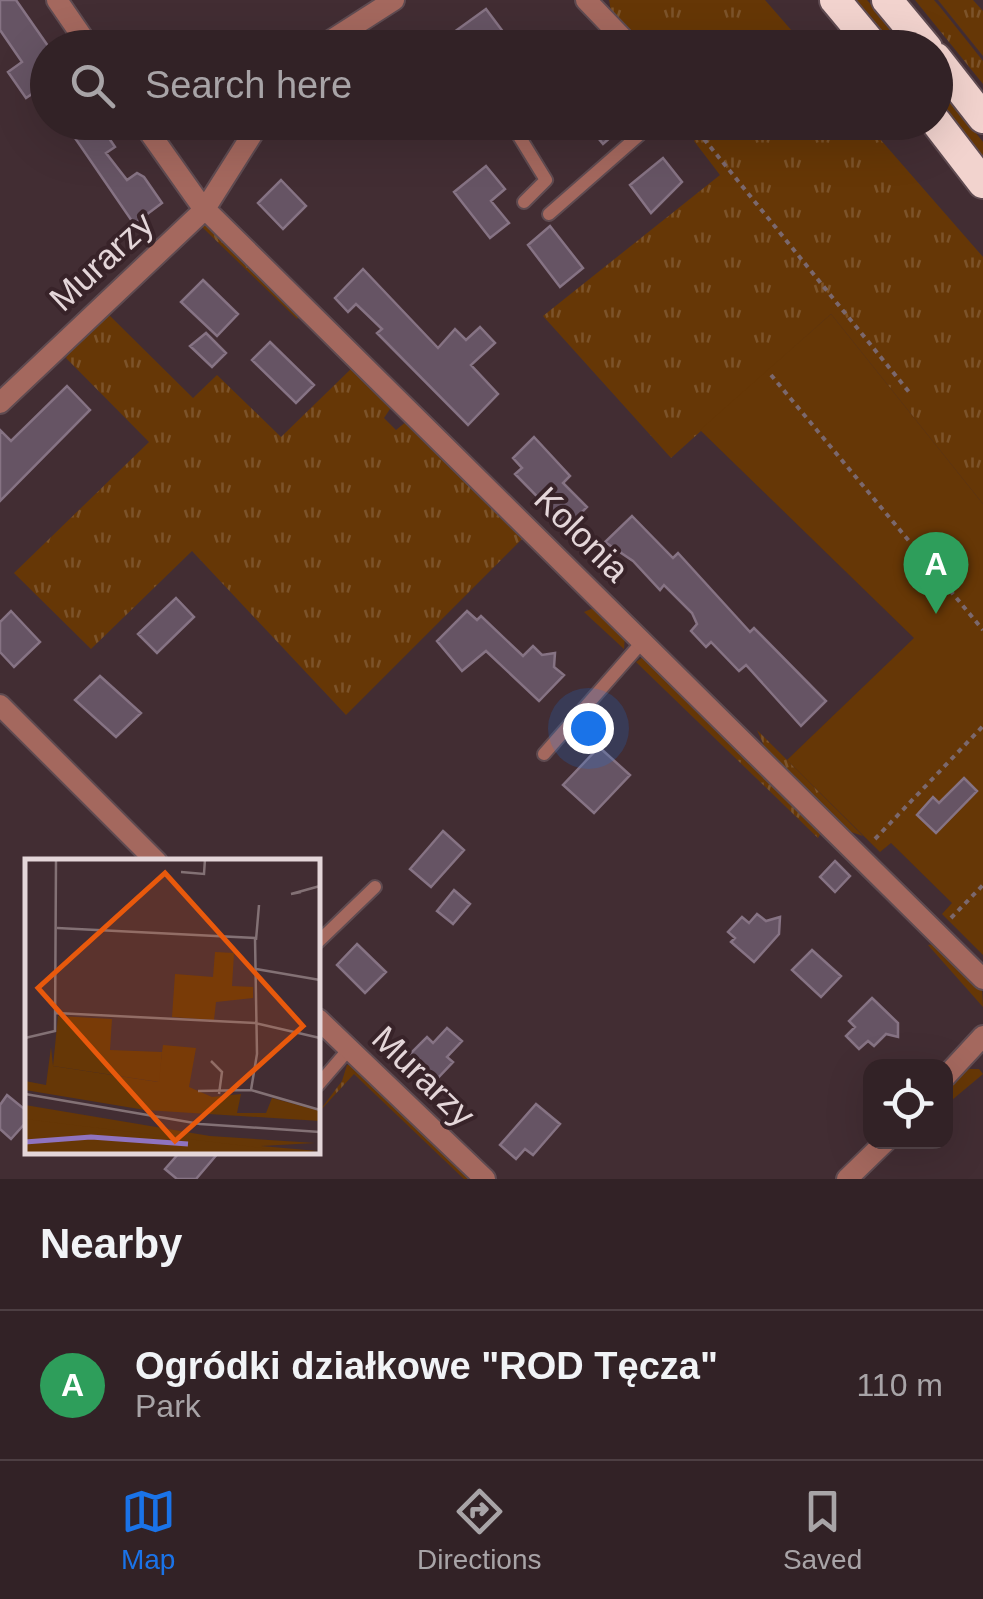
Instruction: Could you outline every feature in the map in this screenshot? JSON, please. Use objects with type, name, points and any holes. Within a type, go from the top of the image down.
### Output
[{"type":"highway","points":[[836,0],[860,30]]},
{"type":"highway","points":[[887,0],[912,30]]},
{"type":"highway","points":[[953,80],[983,118]]},
{"type":"highway","points":[[950,140],[983,183]]},
{"type":"street","points":[[56,0],[77,30]]},
{"type":"street","points":[[347,30],[394,0]]},
{"type":"street","points":[[586,0],[615,30]]},
{"type":"street","name":"Kolonia","points":[[155,140],[205,208],[983,979]]},
{"type":"street","points":[[205,208],[248,140]]},
{"type":"street","name":"Murarzy","points":[[0,403],[205,208]]},
{"type":"street","points":[[0,705],[154,859]]},
{"type":"street","name":"Murarzy","points":[[320,1022],[485,1179]]},
{"type":"street","points":[[953,1070],[980,1045]]},
{"type":"street","points":[[847,1179],[877,1149]]},
{"type":"lane","points":[[521,140],[546,180],[524,202]]},
{"type":"lane","points":[[549,214],[633,140]]},
{"type":"lane","points":[[544,754],[644,640]]},
{"type":"lane","points":[[320,940],[375,887]]},
{"type":"lane","points":[[320,1083],[349,1050]]},
{"type":"path","points":[[705,140],[909,392]]},
{"type":"path","points":[[772,375],[983,630]]},
{"type":"path","points":[[861,854],[983,726]]},
{"type":"path","points":[[937,932],[983,885]]},
{"type":"green space","points":[[609,0],[765,0],[791,30],[626,30],[611,11]]},
{"type":"green space","points":[[853,0],[867,0],[893,30],[878,30]]},
{"type":"green space","points":[[915,0],[934,0],[940,7],[983,61],[983,84],[953,47],[953,30],[939,30]]},
{"type":"green space","points":[[938,0],[973,0],[983,11],[983,56]]},
{"type":"green space","points":[[953,104],[983,142],[983,161],[953,123]]},
{"type":"green space","points":[[881,140],[983,257],[983,504],[831,314],[671,458],[543,316],[720,175],[694,141]]},
{"type":"green space","points":[[207,222],[300,313],[297,319],[199,224]]},
{"type":"green space","points":[[105,311],[193,398],[217,375],[281,437],[353,367],[392,406],[384,418],[396,430],[407,421],[523,538],[346,715],[192,551],[91,649],[14,573],[149,442],[66,358],[77,339]]},
{"type":"green space","points":[[831,314],[983,504],[983,955],[942,914],[952,903],[891,843],[880,852],[787,760],[914,638],[700,430]]},
{"type":"green space","points":[[596,607],[625,635],[624,649],[584,612]]},
{"type":"green space","points":[[649,657],[822,831],[818,838],[636,662]]},
{"type":"green space","points":[[757,730],[863,836],[851,832],[766,750]]},
{"type":"green space","points":[[938,943],[982,988],[983,1007],[928,945]]},
{"type":"green space","points":[[347,1065],[353,1065],[473,1179],[464,1179],[354,1074],[320,1111],[342,1081]]},
{"type":"green space","points":[[969,1069],[979,1069],[983,1074],[953,1099],[953,1083]]},
{"type":"building","points":[[0,0],[16,0],[37,30],[30,30],[30,95],[26,98],[8,72],[22,62],[0,30]]},
{"type":"building","points":[[486,9],[502,30],[457,30]]},
{"type":"building","points":[[76,140],[110,140],[115,147],[106,153],[127,180],[137,173],[144,177],[162,203],[134,224]]},
{"type":"building","points":[[663,158],[682,182],[651,213],[630,185]]},
{"type":"building","points":[[486,166],[505,189],[491,201],[509,223],[490,238],[454,192]]},
{"type":"building","points":[[281,180],[306,206],[283,229],[258,203]]},
{"type":"building","points":[[550,226],[583,268],[560,287],[528,245]]},
{"type":"building","points":[[363,269],[438,348],[455,329],[466,340],[480,327],[495,343],[471,365],[498,394],[468,425],[377,333],[382,329],[356,304],[348,312],[335,298]]},
{"type":"building","points":[[203,280],[238,314],[217,336],[181,302]]},
{"type":"building","points":[[206,333],[226,353],[212,367],[190,346]]},
{"type":"building","points":[[270,342],[314,385],[296,403],[252,360]]},
{"type":"building","points":[[67,386],[90,410],[0,501],[0,430],[11,441]]},
{"type":"building","points":[[534,437],[570,476],[563,483],[587,507],[567,527],[515,474],[522,468],[513,458]]},
{"type":"building","points":[[632,516],[673,558],[678,553],[750,632],[754,628],[826,701],[801,726],[746,665],[739,671],[711,642],[706,647],[691,631],[697,624],[692,613],[664,585],[660,590],[633,561],[605,542]]},
{"type":"building","points":[[176,598],[194,617],[157,653],[138,634]]},
{"type":"building","points":[[11,611],[40,642],[14,667],[0,652],[0,622]]},
{"type":"building","points":[[467,611],[477,620],[481,616],[523,656],[533,646],[542,655],[555,653],[554,667],[564,675],[539,701],[486,651],[462,671],[437,641]]},
{"type":"building","points":[[100,676],[141,713],[116,737],[75,700]]},
{"type":"building","points":[[599,747],[630,775],[594,813],[563,785]]},
{"type":"building","points":[[964,778],[977,791],[936,833],[917,815],[933,797],[939,803]]},
{"type":"building","points":[[443,831],[464,850],[431,887],[410,869]]},
{"type":"building","points":[[835,861],[850,876],[835,892],[820,877]]},
{"type":"building","points":[[454,890],[470,904],[453,924],[437,911]]},
{"type":"building","points":[[757,914],[766,921],[780,917],[779,934],[754,962],[731,942],[735,938],[728,932],[742,917],[749,923]]},
{"type":"building","points":[[357,944],[386,972],[365,993],[337,965]]},
{"type":"building","points":[[812,950],[841,976],[821,997],[792,970]]},
{"type":"building","points":[[872,998],[898,1023],[898,1037],[886,1034],[874,1046],[868,1041],[859,1049],[846,1036],[855,1027],[849,1021]]},
{"type":"building","points":[[447,1028],[462,1041],[447,1057],[453,1062],[436,1080],[410,1054],[427,1037],[433,1043]]},
{"type":"building","points":[[7,1095],[25,1110],[25,1123],[11,1139],[0,1129],[0,1105]]},
{"type":"building","points":[[536,1104],[560,1124],[533,1155],[525,1149],[516,1159],[500,1145]]},
{"type":"building","points":[[178,1154],[217,1154],[196,1179],[177,1179],[165,1169]]},
{"type":"place","name":"Ogródki działkowe \"ROD Tęcza\"","points":[[936,614]]}]
